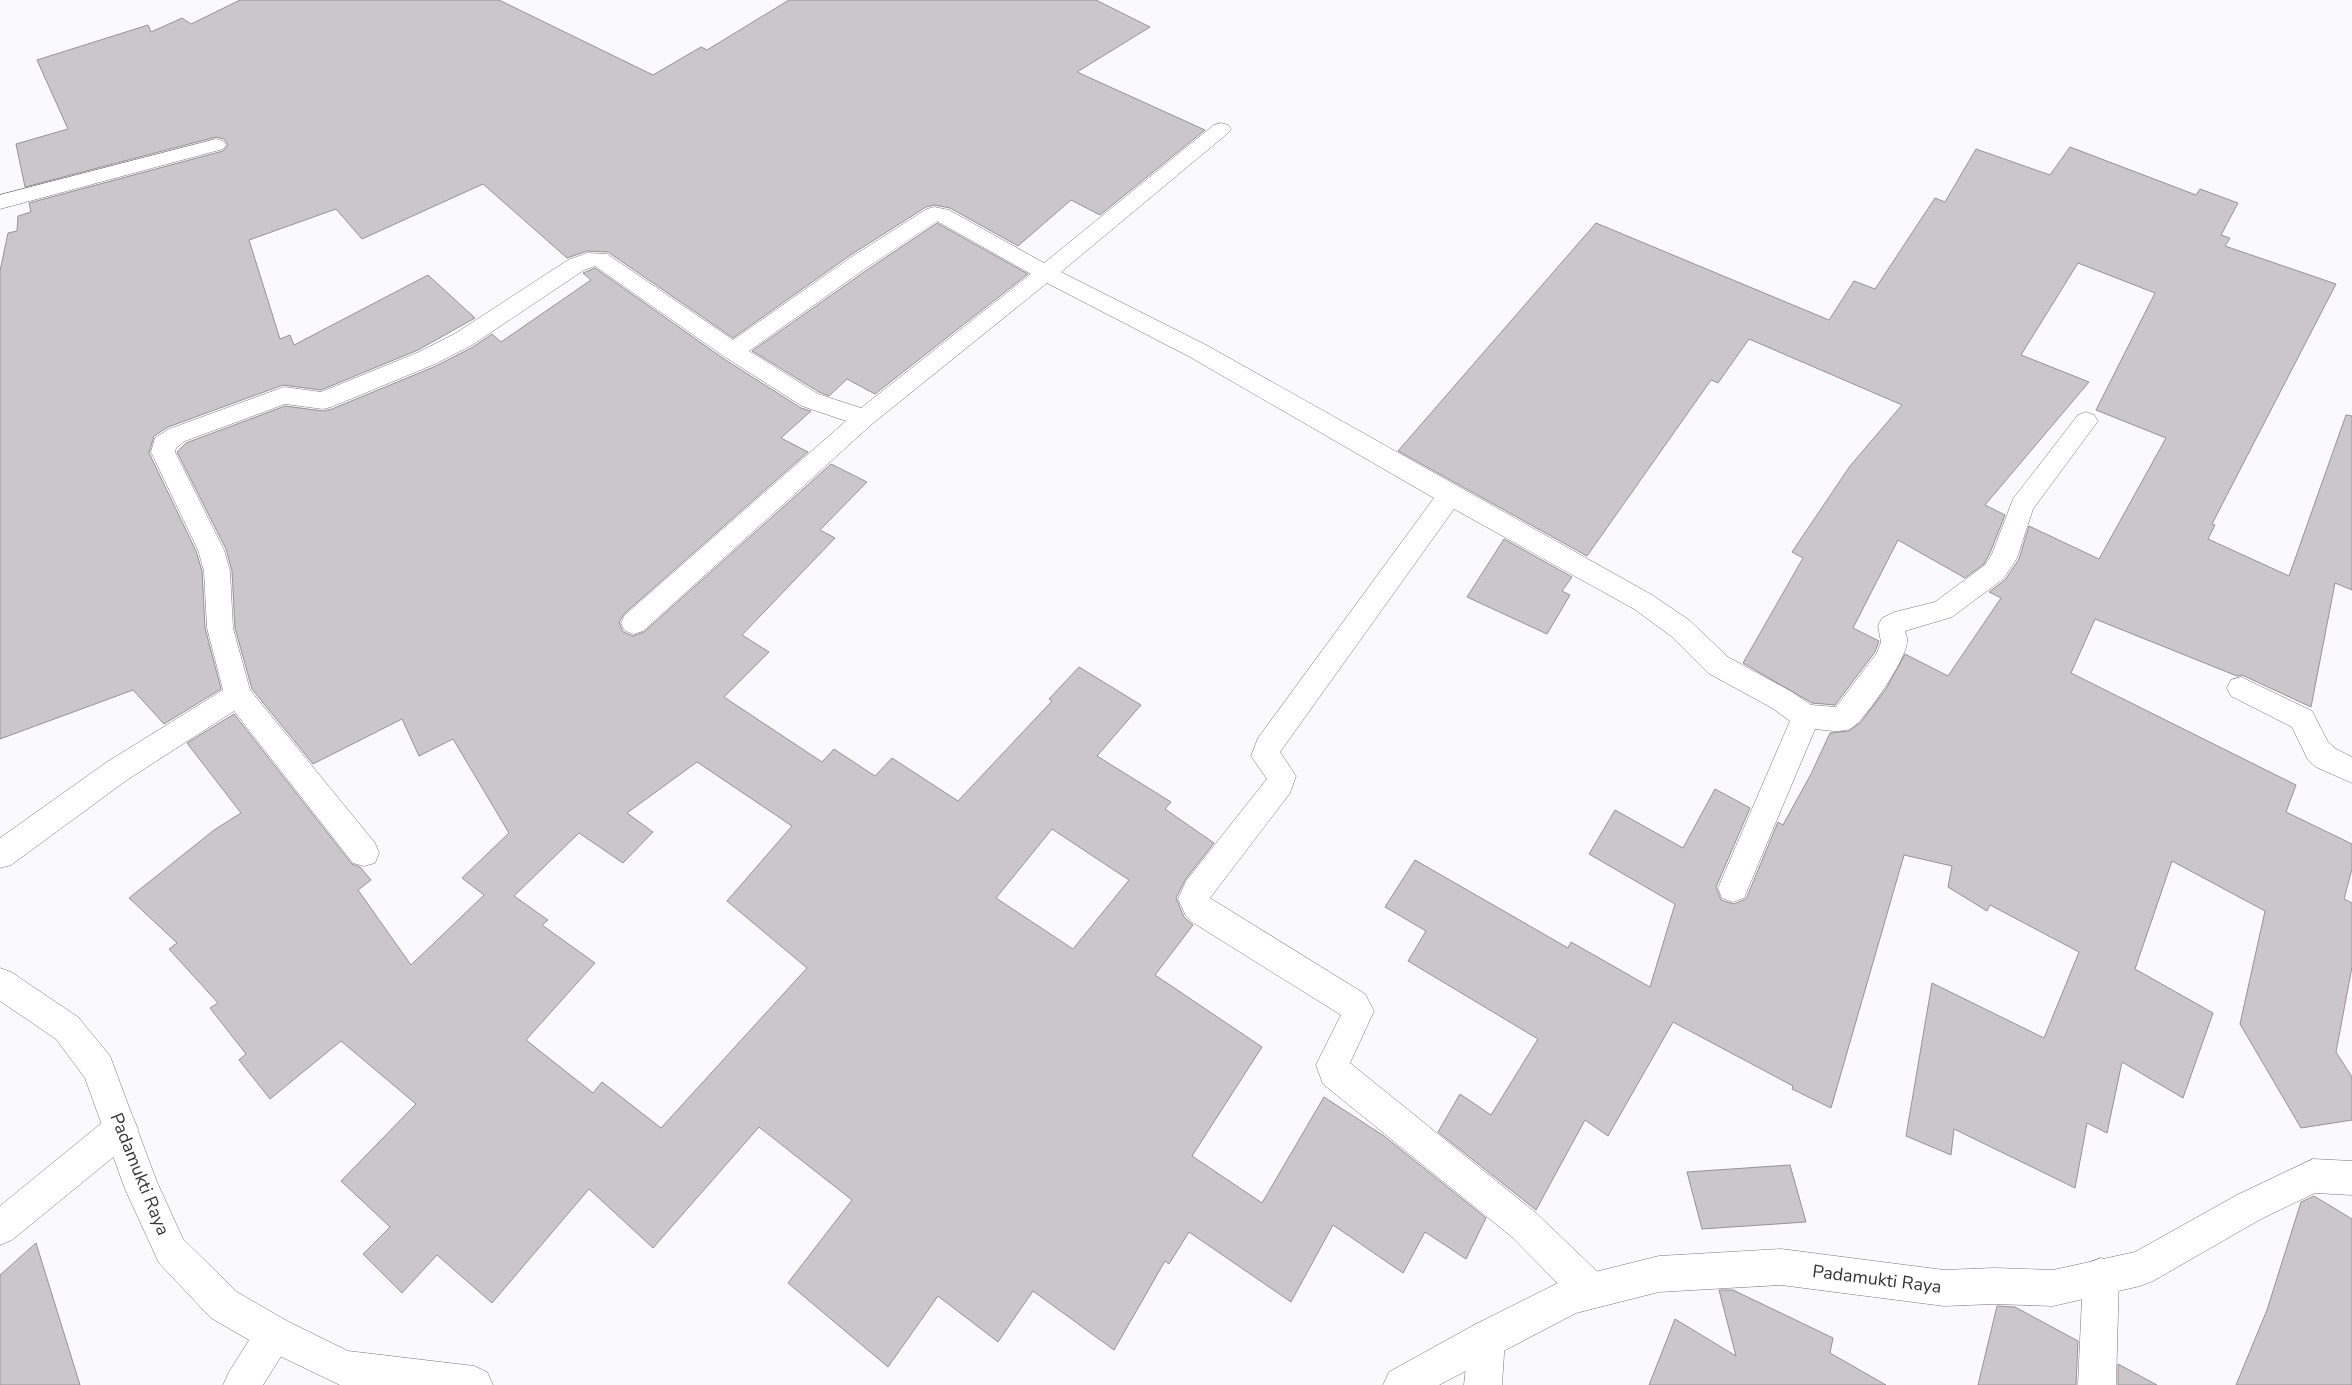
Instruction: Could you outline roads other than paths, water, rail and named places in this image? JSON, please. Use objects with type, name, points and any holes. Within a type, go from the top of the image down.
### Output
[{"type":"street","points":[[634,623],[864,418],[1046,273],[1221,129]]},
{"type":"street","points":[[0,202],[216,145]]},
{"type":"street","points":[[732,351],[858,263],[934,214],[942,215],[1046,273],[1198,350],[1450,496],[1657,610],[1680,628],[1718,665],[1782,700],[1806,717],[1843,719],[1867,690],[1888,655],[1894,643],[1891,626],[1895,623],[1943,610],[1994,572],[2004,558],[2022,506],[2086,421]]},
{"type":"street","points":[[364,853],[238,694],[220,628],[216,571],[211,550],[163,452],[164,444],[178,435],[275,397],[290,395],[323,401],[427,358],[464,339],[576,265],[593,258],[599,259],[732,351],[810,400],[864,418]]},
{"type":"street","points":[[1450,496],[1268,747],[1265,756],[1282,776],[1280,784],[1197,891],[1194,899],[1196,906],[1203,912],[1354,1006],[1358,1011],[1356,1018],[1332,1065],[1335,1072],[1524,1225],[1592,1291]]},
{"type":"street","points":[[2241,688],[2302,719],[2318,751],[2326,758],[2352,771]]},
{"type":"street","points":[[0,855],[87,790],[238,694]]},
{"type":"street","points":[[1733,888],[1806,717]]},
{"type":"street","name":"Padamukti Raya","points":[[0,983],[67,1028],[98,1068],[142,1189],[171,1251],[224,1304],[274,1334],[346,1369],[474,1385]]},
{"type":"street","points":[[0,1228],[121,1129]]},
{"type":"street","name":"Padamukti Raya","points":[[1402,1385],[1487,1338],[1571,1296],[1659,1274],[1781,1267],[1944,1288],[1994,1286],[2053,1288],[2140,1268],[2249,1208],[2313,1176],[2352,1178]]},
{"type":"street","points":[[2096,1385],[2102,1276]]},
{"type":"street","points":[[242,1385],[274,1334]]},
{"type":"street","points":[[1483,1385],[1487,1338]]}]
